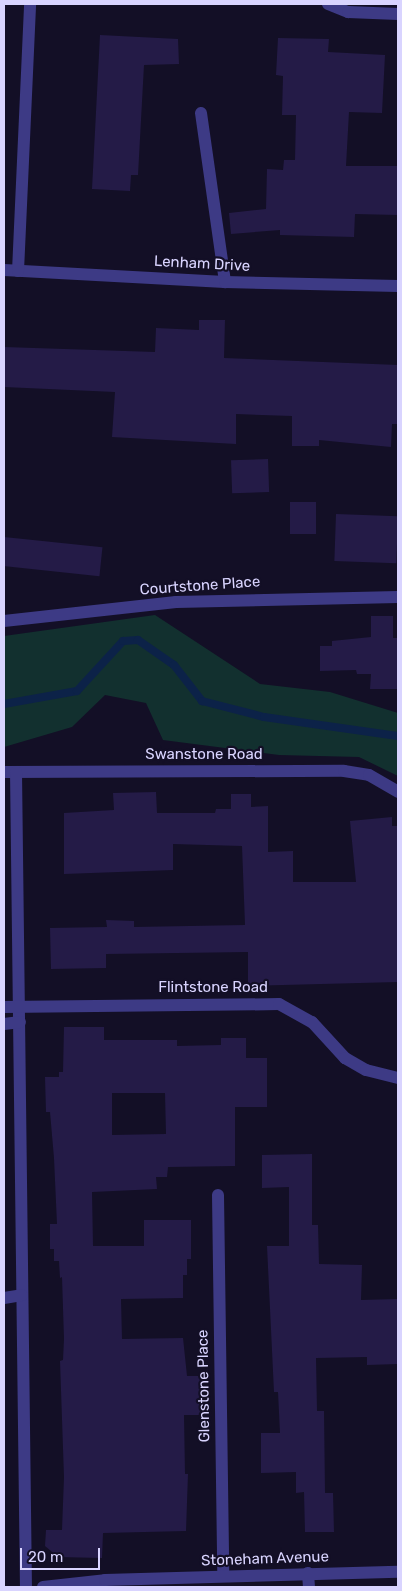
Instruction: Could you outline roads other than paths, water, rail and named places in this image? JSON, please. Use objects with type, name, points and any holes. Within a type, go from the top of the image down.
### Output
[{"type":"street","points":[[18,271],[30,4]]},
{"type":"street","points":[[328,4],[348,12],[398,14]]},
{"type":"street","points":[[201,113],[225,282]]},
{"type":"street","name":"Lenham Drive","points":[[4,270],[225,282],[398,286]]},
{"type":"street","name":"Courtstone Place","points":[[4,622],[176,602],[398,597]]},
{"type":"street","name":"Swanstone Road","points":[[10,772],[344,771],[369,775],[398,792]]},
{"type":"street","points":[[10,772],[20,1006],[26,1587]]},
{"type":"street","name":"Flintstone Road","points":[[4,1007],[279,1004],[312,1022],[345,1058],[366,1070],[398,1078]]},
{"type":"street","points":[[4,1024],[20,1022]]},
{"type":"street","name":"Glenstone Place","points":[[218,1195],[223,1576]]},
{"type":"street","points":[[4,1298],[22,1295]]},
{"type":"street","name":"Stoneham Avenue","points":[[43,1587],[105,1580],[398,1572]]},
{"type":"street","points":[[308,1573],[309,1587]]},
{"type":"waterway","points":[[4,704],[77,691],[123,641],[138,640],[174,665],[202,701],[264,717],[398,736]]}]
